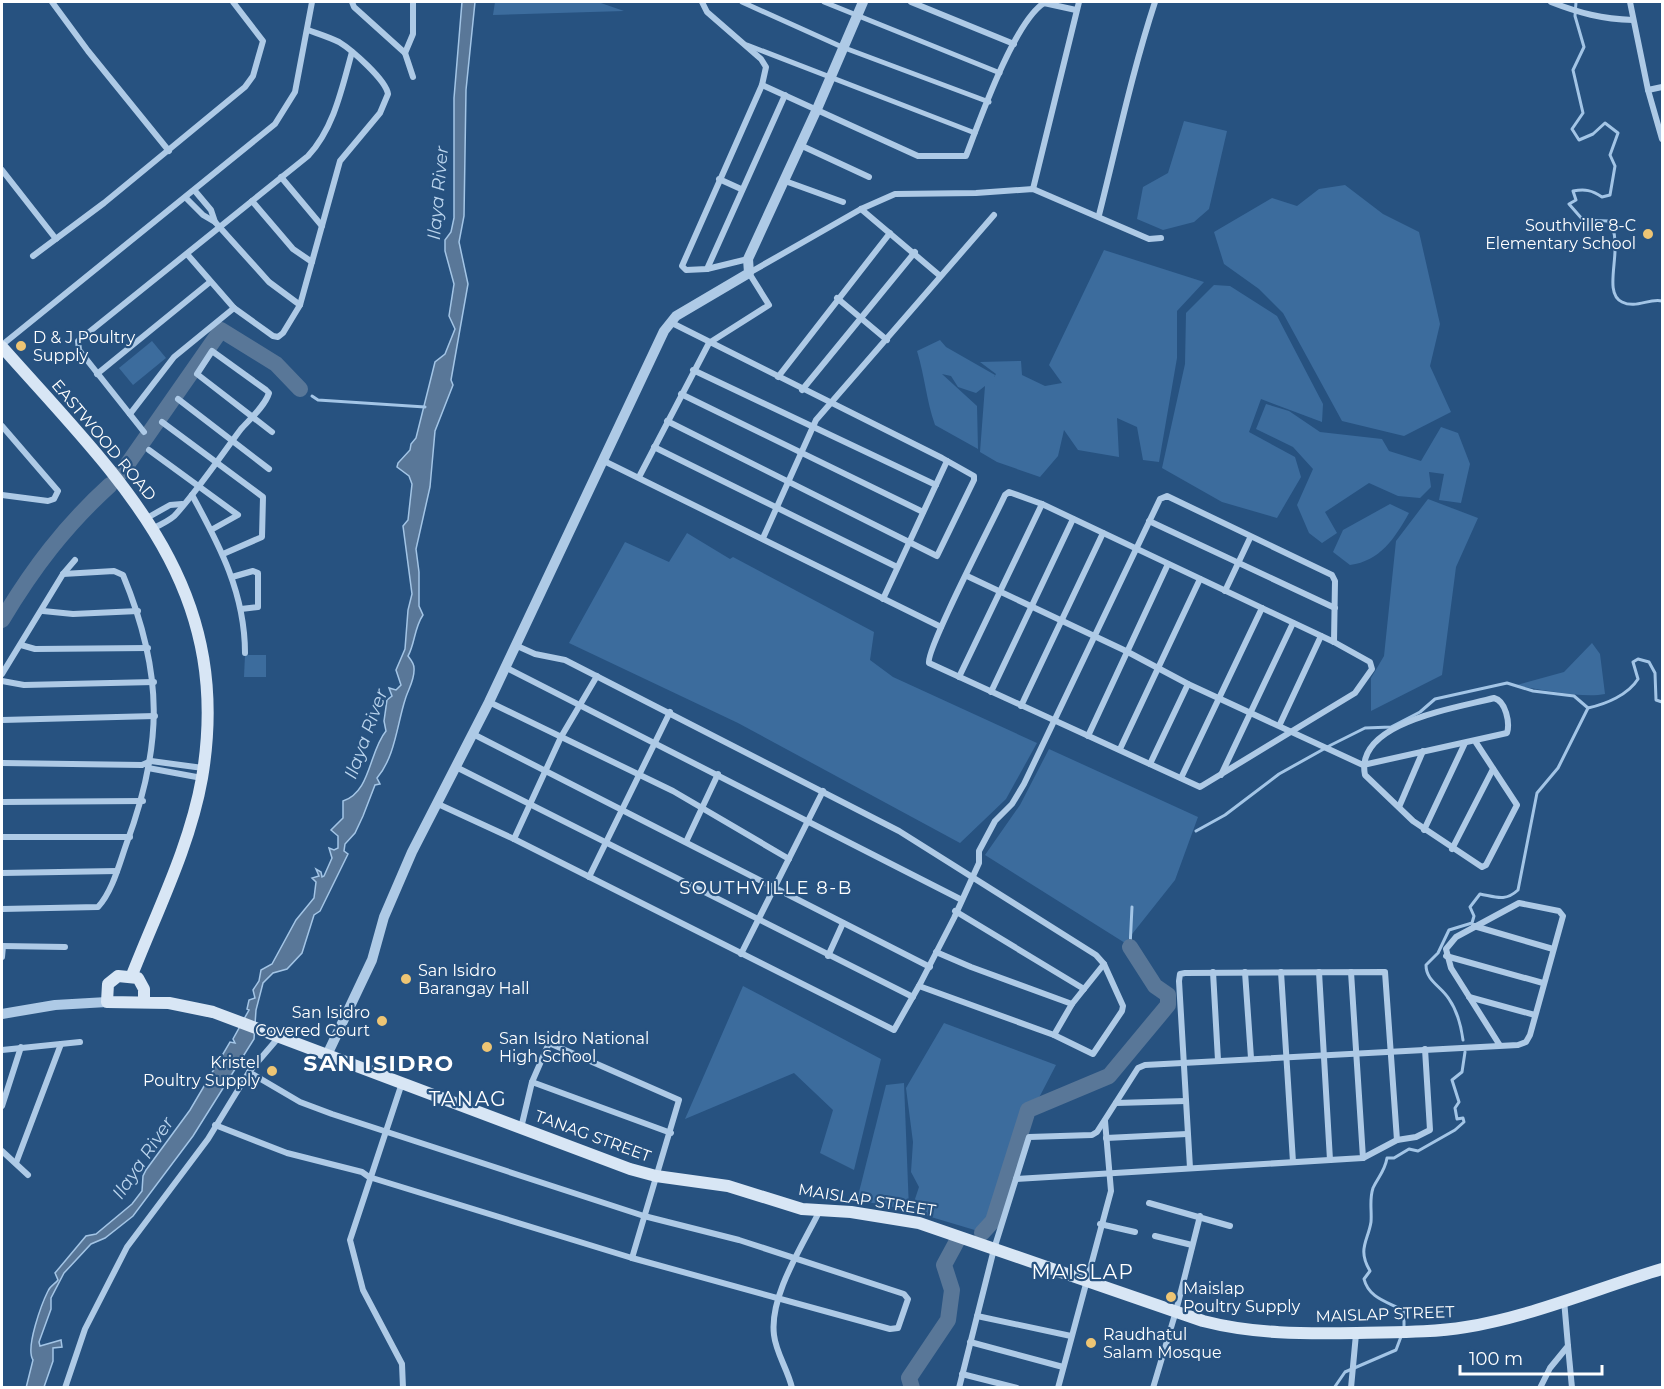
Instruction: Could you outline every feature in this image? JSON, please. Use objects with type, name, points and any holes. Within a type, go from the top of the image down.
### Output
[{"type":"main road","name":"EASTWOOD ROAD","points":[[2,346],[109,468],[151,523],[179,576],[200,644],[207,694],[206,745],[202,773],[188,830],[132,975]]},
{"type":"main road","points":[[107,1002],[106,990],[112,979],[132,975],[142,982],[144,1002]]},
{"type":"main road","name":"TANAG STREET","points":[[107,1002],[184,1005],[225,1017],[656,1176]]},
{"type":"main road","name":"MAISLAP STREET","points":[[656,1176],[714,1183],[802,1209],[851,1212],[919,1223],[1176,1311],[1239,1329],[1297,1333],[1356,1333],[1466,1328],[1662,1269]]},
{"type":"street","points":[[52,2],[87,51],[169,151]]},
{"type":"street","points":[[33,256],[169,151],[245,87],[253,76],[263,41],[233,2]]},
{"type":"street","points":[[2,346],[275,124],[286,110],[295,92],[312,2]]},
{"type":"street","points":[[352,2],[354,7],[405,53],[414,77]]},
{"type":"street","points":[[405,53],[413,34],[413,2]]},
{"type":"street","points":[[702,2],[707,12],[764,62],[762,85],[683,261],[686,270],[707,269],[748,259]]},
{"type":"street","points":[[742,2],[842,47],[988,102]]},
{"type":"street","points":[[824,2],[856,17],[1000,73]]},
{"type":"street","points":[[639,477],[709,343],[769,305],[749,273],[748,259],[817,109],[862,2]]},
{"type":"street","points":[[911,2],[1014,44]]},
{"type":"street","points":[[1034,189],[1079,2]]},
{"type":"street","points":[[1099,215],[1123,122],[1130,84],[1155,2]]},
{"type":"street","points":[[1551,2],[1604,20],[1632,20]]},
{"type":"street","points":[[1630,2],[1648,90],[1662,139]]},
{"type":"street","points":[[762,85],[924,157],[966,156],[1000,73],[1032,15],[1044,3],[1076,10]]},
{"type":"street","points":[[187,254],[234,308],[273,336],[278,337],[300,305],[340,161],[380,112],[388,94],[384,84],[352,52],[328,36],[308,30]]},
{"type":"street","points":[[743,44],[975,133]]},
{"type":"street","points":[[144,432],[79,350],[78,341],[187,254],[217,225],[252,201],[319,144],[333,116],[352,52]]},
{"type":"street","points":[[1648,90],[1662,87]]},
{"type":"street","points":[[707,269],[785,95]]},
{"type":"street","points":[[800,145],[868,177]]},
{"type":"street","points":[[2,170],[56,239]]},
{"type":"street","points":[[280,177],[322,226]]},
{"type":"street","points":[[719,179],[741,189]]},
{"type":"street","points":[[785,180],[843,202]]},
{"type":"street","points":[[327,1055],[372,960],[384,917],[402,874],[489,702],[514,645],[669,322],[861,209],[895,194],[976,193],[1034,189],[1099,215],[1149,239],[1161,238]]},
{"type":"street","points":[[195,191],[211,210],[217,225]]},
{"type":"street","points":[[186,198],[217,225],[263,275],[300,305]]},
{"type":"street","points":[[252,201],[293,249],[312,262]]},
{"type":"street","points":[[861,209],[915,252],[939,275]]},
{"type":"street","points":[[763,538],[804,454],[813,427],[830,403],[939,275],[994,215]]},
{"type":"street","points":[[778,377],[837,298],[890,233]]},
{"type":"street","points":[[802,390],[915,252]]},
{"type":"street","points":[[97,374],[210,282]]},
{"type":"street","points":[[837,298],[886,340]]},
{"type":"street","points":[[130,414],[174,357],[234,308]]},
{"type":"street","points":[[667,421],[910,540],[937,556],[974,484],[974,476],[947,461],[669,322]]},
{"type":"street","points":[[151,523],[177,514],[182,504],[217,463],[233,440],[252,416],[268,393],[212,351],[196,374],[252,416],[272,432]]},
{"type":"street","points":[[693,370],[936,485]]},
{"type":"street","points":[[681,394],[923,512]]},
{"type":"street","points":[[178,399],[269,469]]},
{"type":"street","points":[[162,422],[259,492],[263,501],[262,537],[223,554]]},
{"type":"street","points":[[2,426],[58,491],[57,496],[48,501],[2,495]]},
{"type":"street","points":[[654,447],[777,510],[897,567]]},
{"type":"street","points":[[149,450],[238,515],[211,530]]},
{"type":"street","points":[[602,460],[941,627]]},
{"type":"street","points":[[883,599],[947,461]]},
{"type":"street","points":[[1014,492],[1042,504],[1334,642],[1370,662],[1372,669],[1355,693],[1200,787],[929,663],[927,660],[941,627],[1005,495],[1014,492]]},
{"type":"street","points":[[192,495],[223,554],[232,577],[245,627],[245,653]]},
{"type":"street","points":[[438,804],[514,839],[890,1029],[897,1029],[930,967],[960,899],[974,876],[979,863],[979,851],[995,821],[1012,804],[1056,720],[1160,499],[1167,496],[1250,538],[1332,575],[1335,581],[1334,642]]},
{"type":"street","points":[[151,523],[170,505],[182,504]]},
{"type":"street","points":[[959,676],[1042,504]]},
{"type":"street","points":[[991,692],[1073,519]]},
{"type":"street","points":[[1149,521],[1335,608]]},
{"type":"street","points":[[1021,706],[1102,533]]},
{"type":"street","points":[[1225,591],[1250,538]]},
{"type":"street","points":[[2,674],[43,611],[63,574],[75,560]]},
{"type":"street","points":[[1088,736],[1168,564]]},
{"type":"street","points":[[232,577],[253,570],[258,573],[258,607],[241,609]]},
{"type":"street","points":[[2,909],[98,907],[117,871],[130,837],[143,801],[150,769],[155,716],[154,682],[138,611],[120,572],[63,574]]},
{"type":"street","points":[[967,576],[1002,590],[1188,684],[1280,724],[1363,765],[1507,733],[1503,703],[1499,699],[1494,698],[1409,720],[1384,733],[1365,757],[1363,765],[1365,775],[1424,830],[1482,867],[1486,865],[1517,805],[1475,741]]},
{"type":"street","points":[[1120,749],[1200,579]]},
{"type":"street","points":[[1181,778],[1262,608]]},
{"type":"street","points":[[43,611],[89,614],[138,611]]},
{"type":"street","points":[[1220,775],[1293,623]]},
{"type":"street","points":[[1280,724],[1321,636]]},
{"type":"street","points":[[21,645],[35,649],[148,648]]},
{"type":"street","points":[[514,645],[535,654],[565,660],[899,831],[974,876],[1096,955],[1104,964],[1123,1006],[1122,1011],[1093,1054],[1054,1035],[920,986]]},
{"type":"street","points":[[505,668],[655,742],[960,899]]},
{"type":"street","points":[[514,839],[561,737],[597,676]]},
{"type":"street","points":[[2,681],[24,685],[154,682]]},
{"type":"street","points":[[1150,764],[1188,684]]},
{"type":"street","points":[[489,702],[639,775],[789,859]]},
{"type":"street","points":[[589,877],[670,712]]},
{"type":"street","points":[[2,720],[155,716]]},
{"type":"street","points":[[472,734],[930,967]]},
{"type":"street","points":[[1424,830],[1465,743]]},
{"type":"street","points":[[1399,807],[1424,751]]},
{"type":"street","points":[[2,763],[142,765],[151,761],[202,773]]},
{"type":"street","points":[[142,765],[150,769],[202,773]]},
{"type":"street","points":[[456,767],[756,920],[913,997]]},
{"type":"street","points":[[1452,849],[1493,769]]},
{"type":"street","points":[[686,842],[718,774]]},
{"type":"street","points":[[741,954],[756,920],[823,791]]},
{"type":"street","points":[[2,802],[143,801]]},
{"type":"street","points":[[2,837],[130,837]]},
{"type":"street","points":[[2,873],[117,871]]},
{"type":"street","points":[[959,1388],[994,1249],[1029,1137],[1092,1135],[1105,1121],[1138,1068],[1183,1062],[1518,1044],[1526,1042],[1563,916],[1559,911],[1519,903],[1474,926],[1448,944],[1446,956],[1499,1044]]},
{"type":"street","points":[[955,911],[1084,989]]},
{"type":"street","points":[[828,956],[843,923]]},
{"type":"street","points":[[1474,926],[1553,949]]},
{"type":"street","points":[[2,957],[2,946],[65,947]]},
{"type":"street","points":[[936,952],[970,967],[1072,1004]]},
{"type":"street","points":[[1446,956],[1543,983]]},
{"type":"street","points":[[1054,1035],[1072,1004],[1104,964]]},
{"type":"street","points":[[1213,972],[1218,1060]]},
{"type":"street","points":[[1245,972],[1251,1058]]},
{"type":"street","points":[[1281,972],[1293,1162]]},
{"type":"street","points":[[1319,972],[1330,1160]]},
{"type":"street","points":[[1351,972],[1363,1158]]},
{"type":"street","points":[[1191,1167],[1187,1134],[1180,974],[1385,972],[1397,1140]]},
{"type":"street","points":[[1469,996],[1535,1015]]},
{"type":"street","points":[[2,1014],[55,1005],[107,1002]]},
{"type":"street","points":[[65,1388],[85,1329],[119,1261],[136,1233],[208,1139],[274,1035]]},
{"type":"street","points":[[2,1050],[80,1042]]},
{"type":"street","points":[[521,1128],[532,1082],[546,1046],[553,1043],[676,1097],[679,1105],[632,1258]]},
{"type":"street","points":[[16,1163],[61,1044]]},
{"type":"street","points":[[2,1106],[21,1047]]},
{"type":"street","points":[[1016,1179],[1363,1158],[1397,1140],[1416,1137],[1430,1130],[1425,1048]]},
{"type":"street","points":[[215,1125],[287,1153],[362,1172],[369,1178],[418,1190],[445,1201],[632,1258],[890,1329],[898,1328],[907,1296],[797,1257],[644,1216],[385,1131],[300,1102],[249,1072]]},
{"type":"street","points":[[532,1082],[671,1133]]},
{"type":"street","points":[[402,1083],[351,1231],[351,1251],[371,1310],[396,1349],[402,1364],[403,1388]]},
{"type":"street","points":[[1116,1103],[1186,1101]]},
{"type":"street","points":[[1058,1388],[1100,1224],[1111,1191],[1105,1121]]},
{"type":"street","points":[[1106,1138],[1187,1134]]},
{"type":"street","points":[[2,1151],[28,1174]]},
{"type":"street","points":[[1149,1203],[1230,1226]]},
{"type":"street","points":[[792,1388],[774,1338],[773,1317],[779,1297],[821,1210]]},
{"type":"street","points":[[1153,1388],[1176,1311],[1200,1216]]},
{"type":"street","points":[[1100,1224],[1135,1233]]},
{"type":"street","points":[[1155,1236],[1192,1245]]},
{"type":"street","points":[[1564,1300],[1572,1388]]},
{"type":"street","points":[[977,1316],[1071,1336]]},
{"type":"street","points":[[1351,1388],[1356,1333]]},
{"type":"street","points":[[970,1342],[1063,1367]]},
{"type":"street","points":[[1540,1388],[1550,1368],[1568,1346]]},
{"type":"street","points":[[962,1374],[1017,1388]]},
{"type":"shaded area","points":[[462,2],[475,2],[466,90],[464,216],[459,242],[468,284],[451,380],[453,385],[435,431],[430,487],[416,549],[419,606],[423,615],[408,656],[414,672],[392,751],[377,778],[380,784],[375,785],[355,833],[345,844],[344,851],[348,854],[320,911],[314,915],[302,953],[287,969],[273,973],[263,983],[256,1010],[254,1039],[193,1136],[133,1216],[105,1238],[91,1244],[64,1273],[51,1298],[51,1309],[39,1342],[40,1346],[61,1340],[62,1347],[53,1348],[53,1361],[44,1387],[26,1388],[33,1360],[31,1346],[35,1326],[48,1291],[58,1280],[55,1273],[86,1236],[96,1234],[132,1204],[142,1191],[143,1176],[146,1170],[190,1110],[230,1042],[235,1043],[233,1039],[249,1010],[247,1009],[249,1000],[255,998],[253,990],[259,981],[261,970],[272,964],[296,920],[314,898],[316,882],[312,878],[319,876],[316,869],[321,872],[322,877],[324,876],[332,858],[329,848],[334,850],[338,848],[338,836],[331,830],[343,818],[343,801],[359,789],[380,739],[386,731],[384,721],[387,700],[392,696],[389,688],[396,690],[401,685],[396,670],[405,649],[408,610],[412,594],[403,526],[408,520],[412,484],[409,476],[397,467],[416,438],[435,362],[445,354],[455,329],[449,316],[454,284],[445,251],[445,240],[451,232],[454,218],[454,98]]},
{"type":"shaded area","points":[[495,2],[598,2],[624,11],[493,15]]},
{"type":"shaded area","points":[[1184,121],[1227,131],[1209,209],[1194,222],[1163,230],[1137,219],[1143,187],[1168,173]]},
{"type":"shaded area","points":[[1345,185],[1383,214],[1419,232],[1440,324],[1430,366],[1451,412],[1404,436],[1342,421],[1283,313],[1259,289],[1224,264],[1214,232],[1272,198],[1297,206],[1319,189]]},
{"type":"shaded area","points":[[1104,250],[1204,282],[1177,311],[1177,358],[1159,462],[1143,460],[1137,427],[1117,418],[1119,457],[1078,450],[1064,430],[1058,456],[1040,477],[997,462],[980,452],[985,386],[976,393],[958,387],[951,376],[942,374],[977,406],[978,449],[935,425],[917,351],[940,340],[946,347],[995,375],[994,377],[996,374],[980,362],[1021,361],[1022,375],[1045,386],[1062,383],[1049,365]]},
{"type":"shaded area","points":[[1214,285],[1230,286],[1277,316],[1323,404],[1322,422],[1261,399],[1249,432],[1295,457],[1301,477],[1277,518],[1222,502],[1162,468],[1185,364],[1186,313]]},
{"type":"shaded area","points":[[152,341],[166,358],[133,385],[119,368]]},
{"type":"shaded area","points":[[1266,404],[1289,411],[1320,432],[1382,439],[1389,451],[1421,461],[1441,427],[1458,433],[1470,464],[1461,503],[1439,500],[1444,474],[1429,472],[1431,487],[1420,498],[1398,496],[1369,483],[1325,512],[1337,533],[1322,543],[1309,533],[1297,505],[1313,469],[1293,447],[1256,429]]},
{"type":"shaded area","points":[[1428,499],[1478,518],[1456,567],[1442,675],[1371,711],[1371,678],[1384,656],[1396,541]]},
{"type":"shaded area","points":[[1390,504],[1409,513],[1386,547],[1370,559],[1350,565],[1333,552],[1343,530]]},
{"type":"shaded area","points":[[687,533],[730,559],[733,557],[874,632],[870,660],[893,677],[1037,743],[1006,799],[960,843],[738,723],[569,643],[625,542],[669,562]]},
{"type":"shaded area","points":[[1592,643],[1600,654],[1605,694],[1572,694],[1513,686],[1564,672]]},
{"type":"shaded area","points":[[245,655],[266,655],[266,677],[244,677]]},
{"type":"shaded area","points":[[1049,749],[1198,817],[1175,880],[1125,943],[985,855],[1020,805]]},
{"type":"shaded area","points":[[743,986],[881,1059],[854,1170],[820,1153],[833,1110],[794,1073],[685,1119]]},
{"type":"shaded area","points":[[944,1023],[1056,1065],[1017,1140],[999,1207],[978,1231],[911,1211],[919,1187],[911,1172],[913,1142],[906,1088]]},
{"type":"shaded area","points":[[904,1083],[909,1210],[857,1200],[886,1085]]},
{"type":"waterway","points":[[1576,2],[1575,16],[1584,47],[1573,70],[1583,113],[1572,129],[1579,140],[1593,134],[1605,123],[1618,133],[1610,155],[1615,166],[1610,195],[1602,197],[1588,191],[1573,191],[1576,200],[1569,204],[1583,220],[1608,221],[1613,230],[1615,241],[1613,288],[1616,297],[1627,304],[1662,301]]},
{"type":"waterway","points":[[122,472],[221,330],[276,364],[300,389]]},
{"type":"waterway","points":[[312,396],[318,400],[425,407]]},
{"type":"waterway","points":[[2,620],[51,548],[78,516],[110,485]]},
{"type":"waterway","points":[[1463,1040],[1455,1009],[1446,994],[1428,975],[1426,965],[1438,953],[1449,930],[1472,923],[1474,916],[1470,907],[1480,894],[1504,897],[1518,890],[1537,793],[1558,768],[1588,708],[1616,698],[1634,685],[1638,679],[1633,662],[1638,659],[1649,662],[1655,673],[1656,700],[1662,702]]},
{"type":"waterway","points":[[1196,831],[1225,815],[1279,774],[1331,745],[1365,728],[1391,727],[1420,712],[1435,699],[1507,683],[1533,691],[1574,696],[1588,708]]},
{"type":"waterway","points":[[1130,947],[1132,907]]},
{"type":"waterway","points":[[982,1233],[993,1221],[1028,1110],[1109,1076],[1168,1005],[1168,995],[1155,986],[1130,947]]},
{"type":"waterway","points":[[1404,1328],[1404,1311],[1375,1296],[1364,1279],[1370,1271],[1364,1257],[1364,1245],[1371,1222],[1372,1192],[1385,1167],[1387,1158],[1394,1158],[1409,1149],[1418,1151],[1455,1130],[1464,1122],[1463,1118],[1457,1119],[1455,1108],[1459,1102],[1452,1080],[1462,1072],[1465,1052]]},
{"type":"waterway","points":[[912,1388],[909,1378],[948,1320],[952,1290],[944,1265],[957,1241]]},
{"type":"waterway","points":[[1334,1388],[1345,1372],[1396,1350],[1402,1334]]},
{"type":"place","name":"Southville 8-C Elementary School","points":[[1648,234]]},
{"type":"place","name":"D & J Poultry Supply","points":[[21,346]]},
{"type":"place","name":"San Isidro Barangay Hall","points":[[406,979]]},
{"type":"place","name":"San Isidro Covered Court","points":[[382,1021]]},
{"type":"place","name":"San Isidro National High School","points":[[487,1047]]},
{"type":"place","name":"Kristel Poultry Supply","points":[[272,1071]]},
{"type":"place","name":"Maislap Poultry Supply","points":[[1171,1297]]},
{"type":"place","name":"Raudhatul Salam Mosque","points":[[1091,1343]]},
{"type":"district","name":"SOUTHVILLE 8-B","points":[[766,888]]},
{"type":"district","name":"SAN ISIDRO","points":[[379,1063]]},
{"type":"district","name":"TANAG","points":[[468,1099]]},
{"type":"district","name":"MAISLAP","points":[[1083,1272]]},
{"type":"water label","name":"Ilaya River","points":[[438,193]]},
{"type":"water label","name":"Ilaya River","points":[[366,734]]},
{"type":"water label","name":"Ilaya River","points":[[143,1158]]}]
